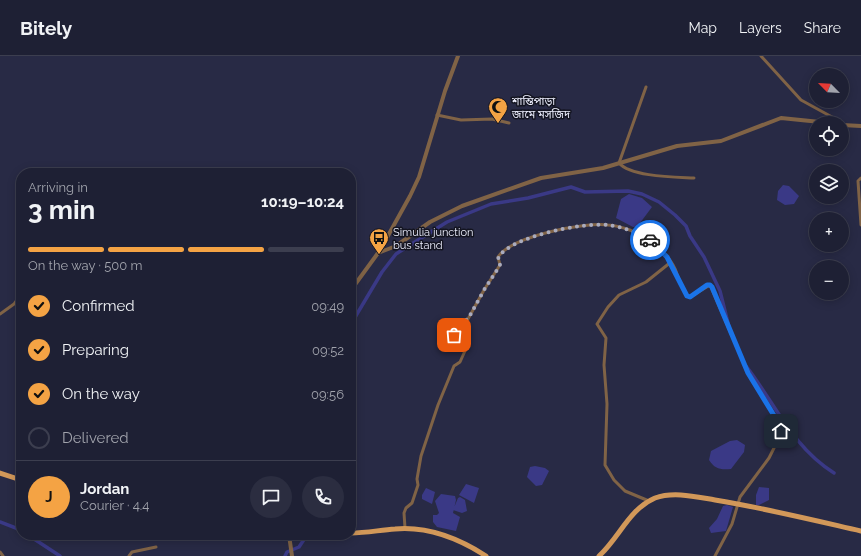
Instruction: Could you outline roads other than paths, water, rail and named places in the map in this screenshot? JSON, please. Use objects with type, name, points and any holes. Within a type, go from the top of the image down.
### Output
[{"type":"main road","points":[[0,473],[16,478]]},
{"type":"main road","points":[[599,556],[632,515],[649,502],[662,496],[684,495],[736,504],[861,531]]},
{"type":"main road","points":[[356,533],[405,529],[438,532],[460,540],[486,556]]},
{"type":"street","points":[[356,283],[378,253],[419,177],[437,115],[458,56]]},
{"type":"street","points":[[764,57],[801,100],[830,116]]},
{"type":"street","points":[[619,163],[646,87]]},
{"type":"street","points":[[437,115],[461,120],[492,119],[509,123]]},
{"type":"street","points":[[378,253],[396,246],[430,222],[462,206],[541,178],[603,168],[678,146],[721,141],[780,118],[809,121]]},
{"type":"street","points":[[849,125],[861,126]]},
{"type":"street","points":[[619,163],[653,176],[694,178]]},
{"type":"street","points":[[861,178],[858,182],[861,225]]},
{"type":"street","points":[[405,529],[404,512],[412,503],[418,485],[417,479],[421,456],[438,404],[454,366],[460,362],[469,342],[454,334],[460,321],[468,319],[499,267],[500,265],[498,259],[501,254],[539,234],[587,225],[606,224],[628,230],[650,240],[671,262],[687,296],[690,297],[707,285],[712,287],[748,373],[781,427],[781,434],[769,458],[756,476],[747,485],[736,504],[732,524],[714,556]]},
{"type":"street","points":[[649,502],[625,491],[614,480],[605,465],[607,404],[604,365],[606,338],[597,324],[605,314],[608,307],[619,295],[646,282],[671,262]]},
{"type":"street","points":[[0,314],[16,301]]},
{"type":"street","points":[[290,540],[292,556]]},
{"type":"street","points":[[129,556],[132,552],[156,547]]},
{"type":"street","points":[[0,552],[3,556]]},
{"type":"waterway","points":[[356,316],[382,272],[396,254],[447,222],[491,204],[528,198],[571,187],[585,192],[628,191],[642,194],[659,202],[675,215],[686,226],[690,236],[704,257],[720,291],[730,331]]},
{"type":"waterway","points":[[746,366],[795,437],[807,451],[834,473]]},
{"type":"waterway","points":[[0,522],[16,528]]},
{"type":"waterway","points":[[36,540],[60,556]]},
{"type":"waterway","points":[[285,556],[287,552],[299,547],[304,540]]},
{"type":"place","name":"শান্তিপাড়া জামে মসজিদ","points":[[498,124]]},
{"type":"place","name":"Simulia junction bus stand","points":[[379,255]]}]
